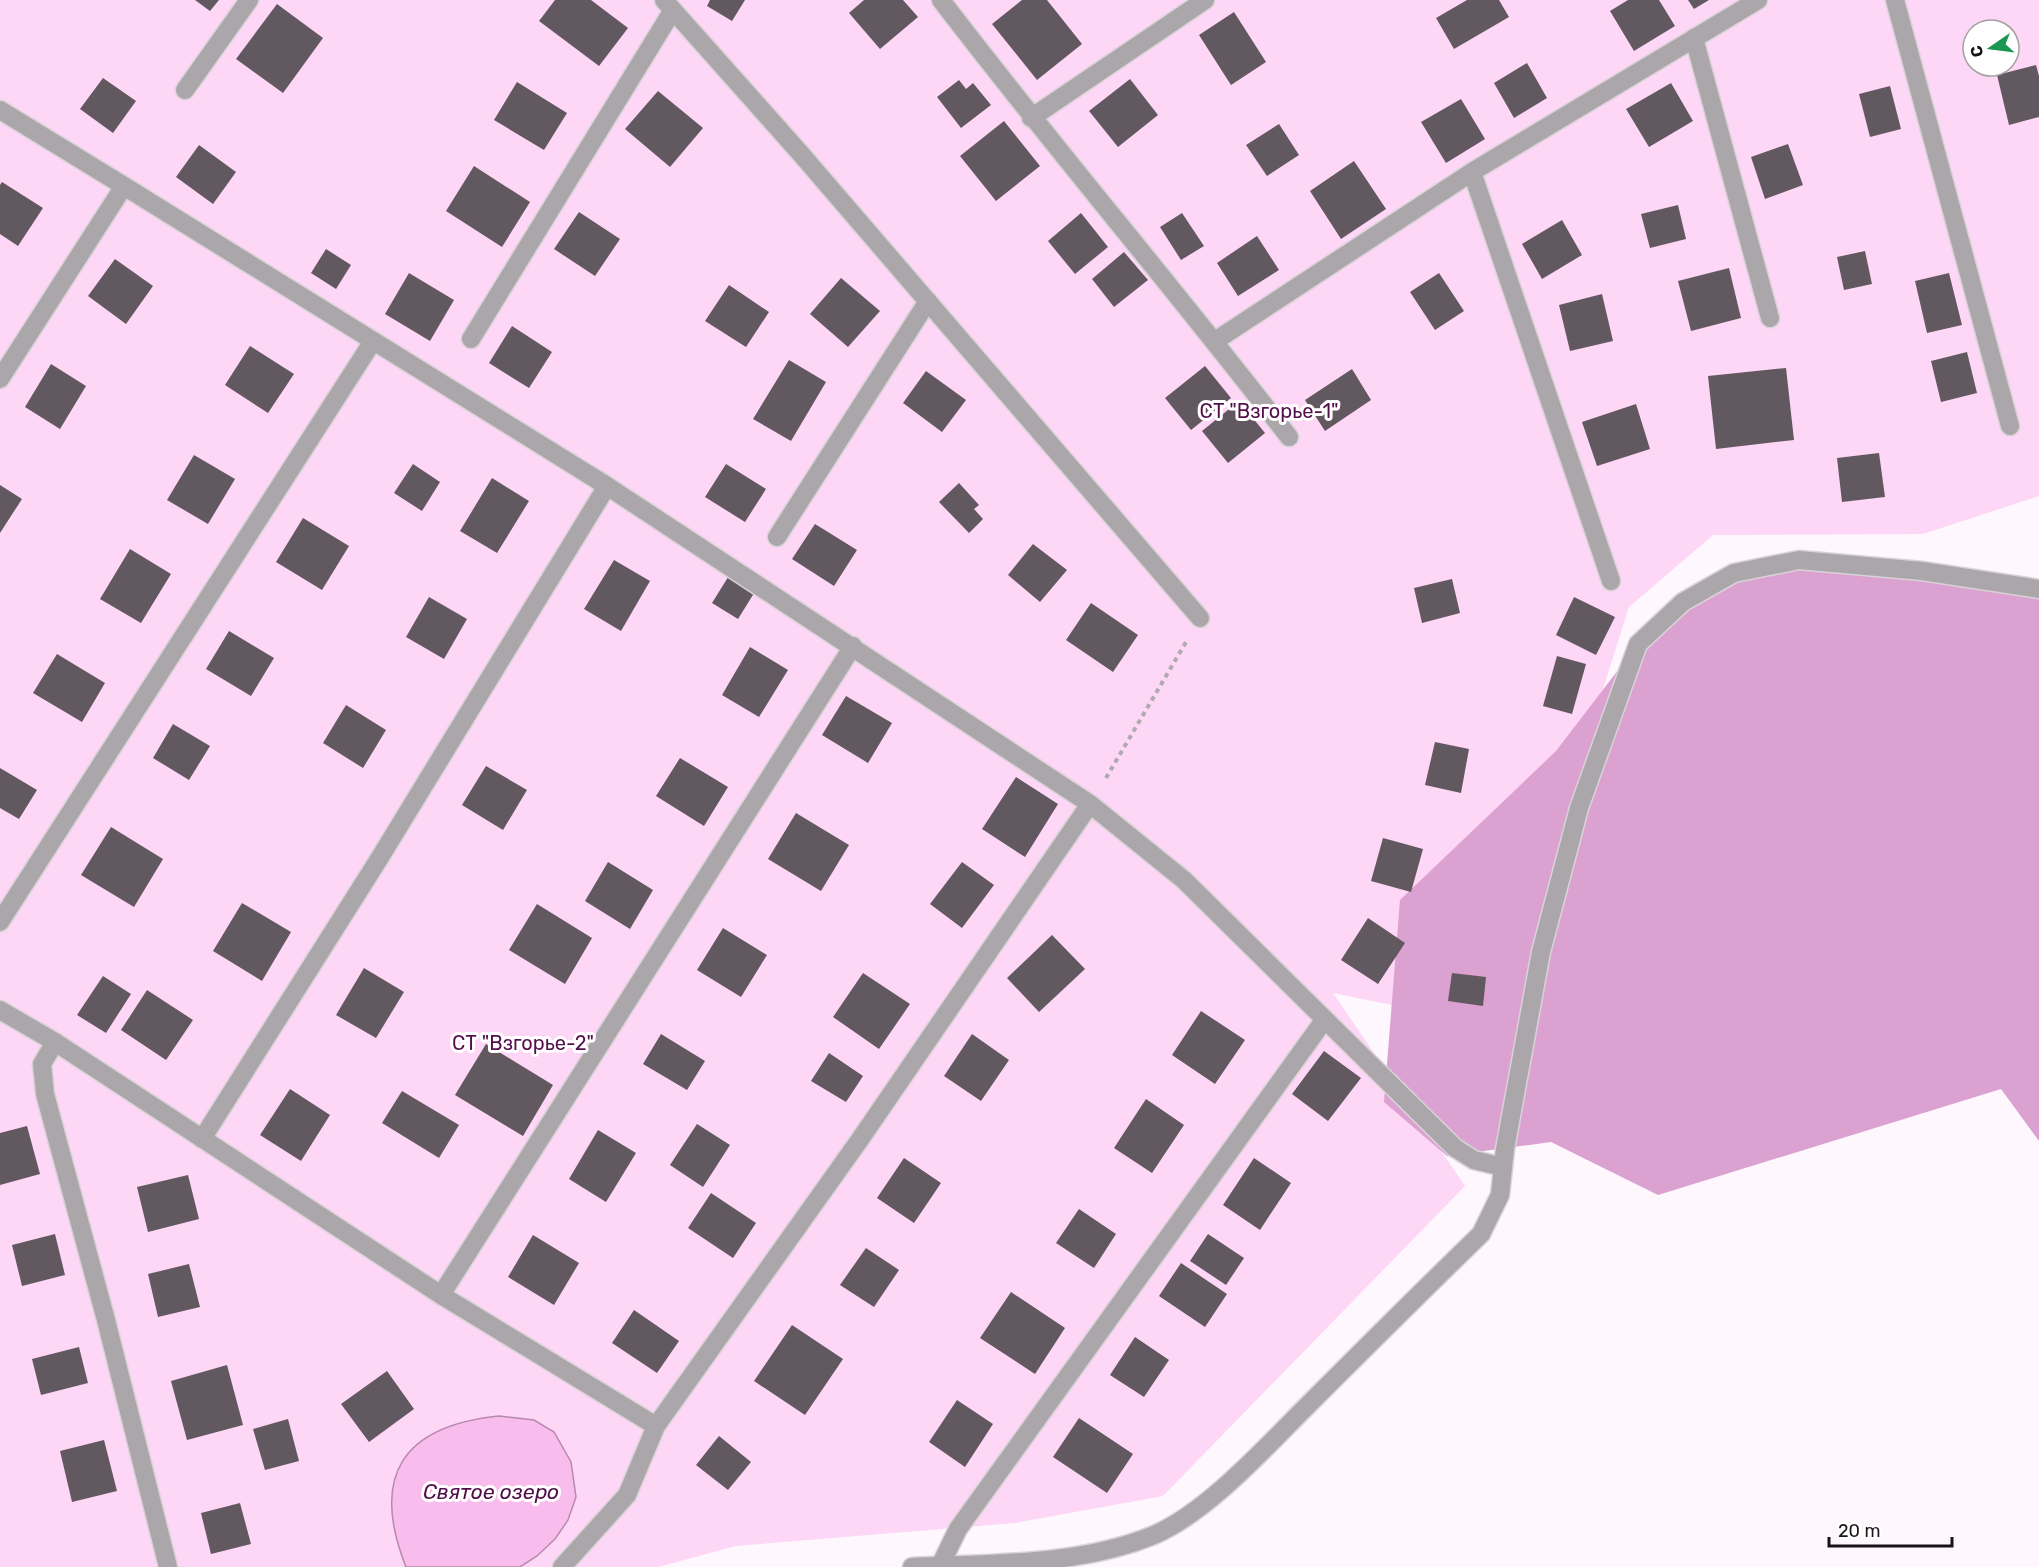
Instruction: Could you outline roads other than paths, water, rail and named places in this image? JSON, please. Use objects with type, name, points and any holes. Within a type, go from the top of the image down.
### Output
[{"type":"street","points":[[185,90],[249,0]]},
{"type":"street","points":[[941,0],[1031,118],[1215,341],[1289,437]]},
{"type":"street","points":[[1031,118],[1205,0]]},
{"type":"street","points":[[1215,341],[1472,172],[1758,0]]},
{"type":"street","points":[[1895,0],[2010,426]]},
{"type":"street","points":[[471,339],[668,5],[928,301],[1200,618]]},
{"type":"street","points":[[1694,38],[1770,318]]},
{"type":"street","points":[[0,110],[607,486],[1090,804],[1184,880],[1455,1148],[1474,1160],[1503,1167]]},
{"type":"street","points":[[1472,172],[1611,581]]},
{"type":"street","points":[[0,379],[124,186]]},
{"type":"street","points":[[777,537],[928,301]]},
{"type":"street","points":[[0,922],[373,341]]},
{"type":"street","points":[[202,1139],[379,859],[607,486]]},
{"type":"street","points":[[912,1567],[1045,1560],[1107,1549],[1155,1534],[1204,1504],[1262,1450],[1481,1234],[1500,1195],[1541,952],[1579,808],[1638,644],[1683,602],[1734,573],[1799,560],[1922,571],[2039,589]]},
{"type":"street","points":[[441,1296],[853,646]]},
{"type":"street","points":[[562,1567],[627,1495],[656,1426],[861,1138],[1090,804]]},
{"type":"street","points":[[0,1011],[55,1042],[441,1296],[656,1426]]},
{"type":"street","points":[[940,1566],[958,1529],[1325,1019]]},
{"type":"street","points":[[55,1042],[42,1064],[45,1094],[106,1320],[168,1567]]},
{"type":"water","name":"Святое озеро","points":[[499,1416],[534,1420],[554,1432],[571,1462],[576,1497],[568,1520],[555,1539],[537,1556],[520,1567],[406,1567],[396,1535],[392,1506],[394,1482],[403,1461],[417,1444],[438,1431],[466,1422]]},
{"type":"park label","name":"СТ \"Взгорье-1\"","points":[[1269,411]]},
{"type":"park label","name":"СТ \"Взгорье-2\"","points":[[523,1043]]}]
